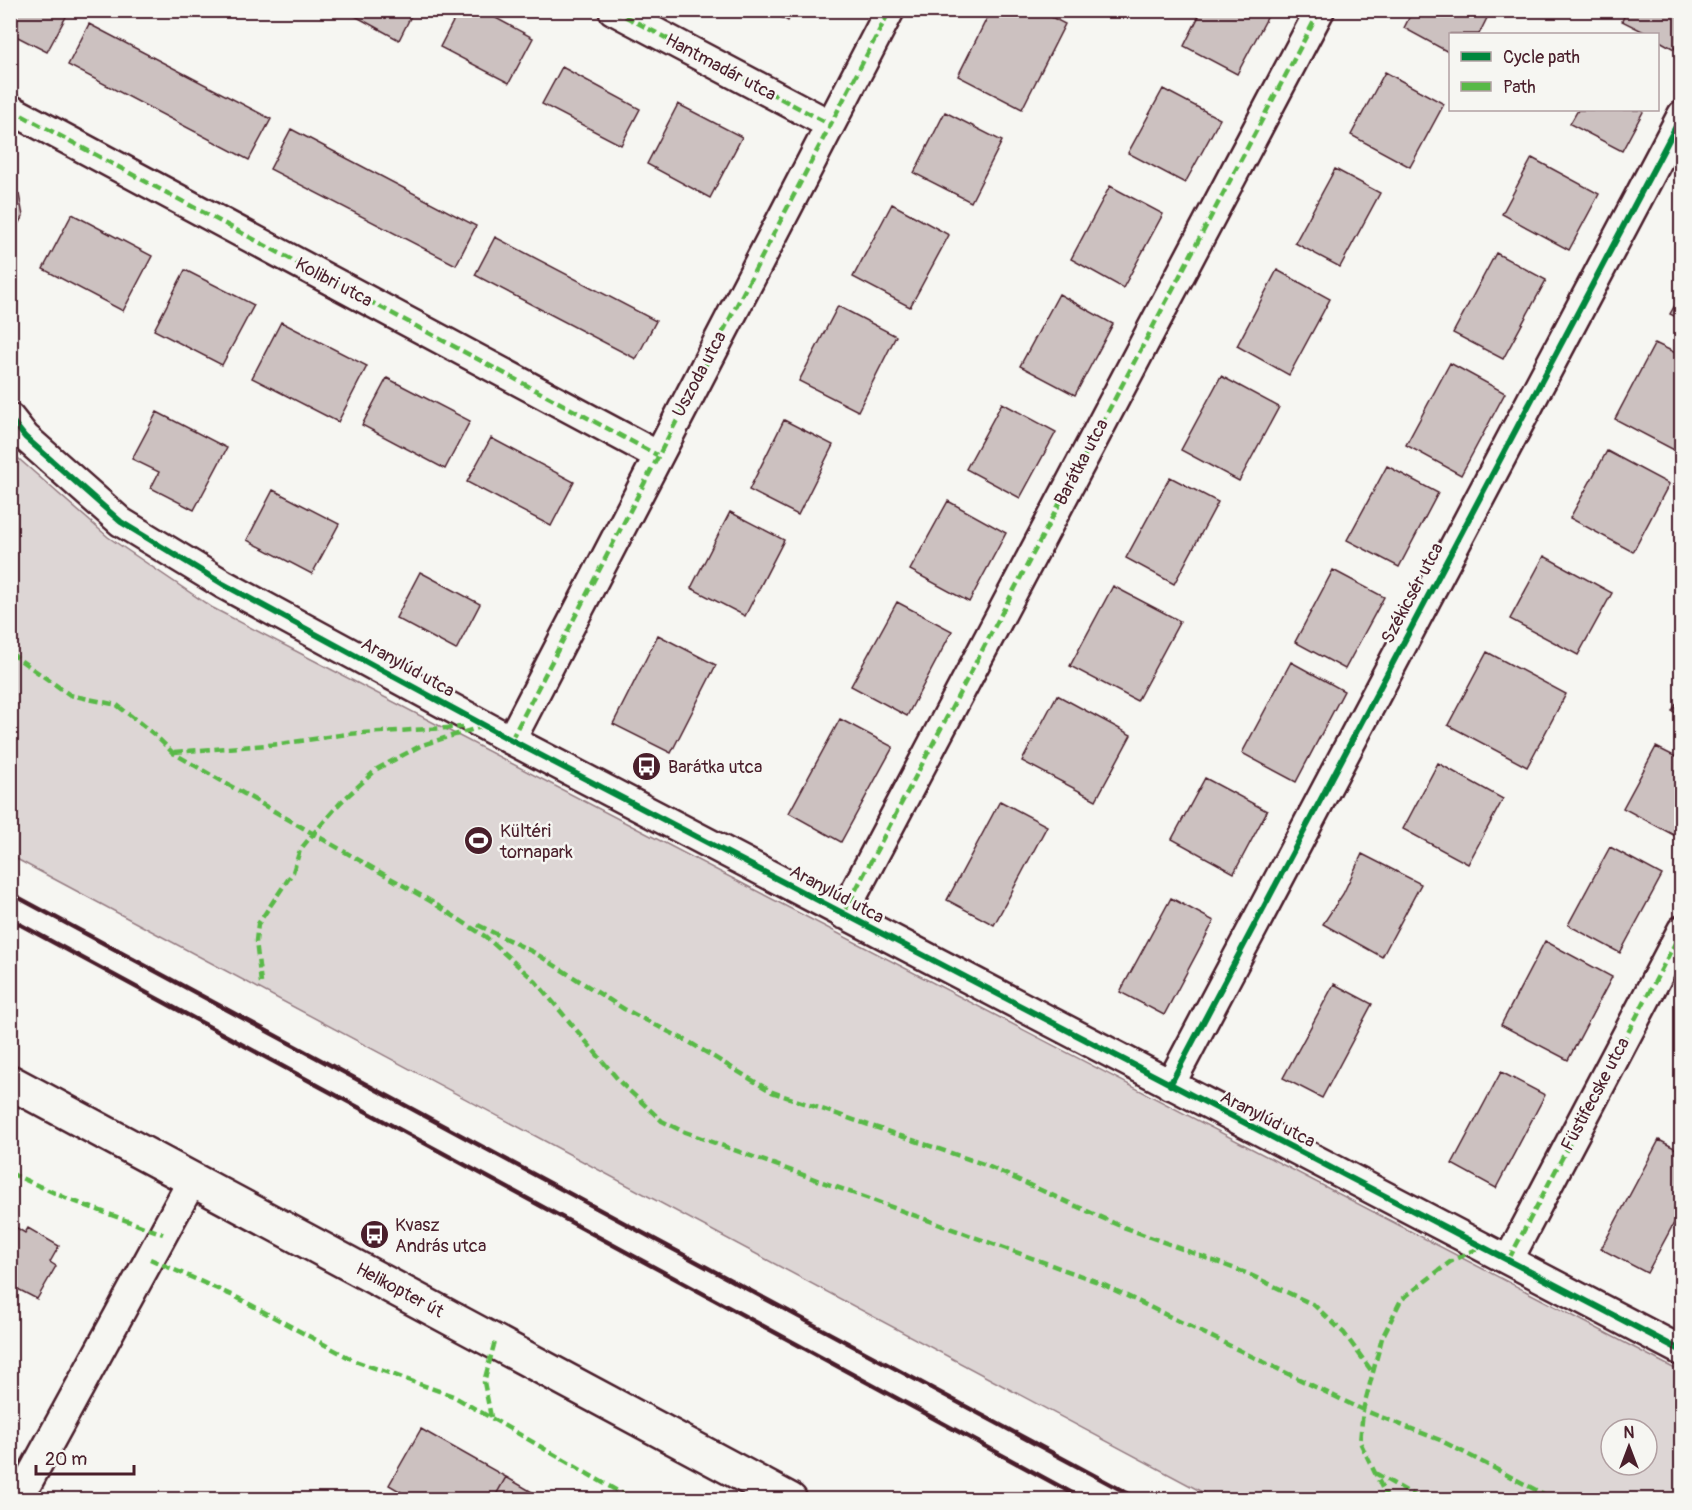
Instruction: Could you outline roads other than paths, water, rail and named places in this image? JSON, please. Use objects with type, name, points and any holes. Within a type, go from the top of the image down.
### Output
[{"type":"street","name":"Hantmadár utca","points":[[613,10],[829,124]]},
{"type":"street","name":"Uszoda utca","points":[[511,740],[890,10]]},
{"type":"street","name":"Barátka utca","points":[[843,914],[1320,10]]},
{"type":"street","name":"Kolibri utca","points":[[10,109],[657,455]]},
{"type":"street","name":"Székicsér utca","points":[[1170,1085],[1682,115]]},
{"type":"street","name":"Aranylúd utca","points":[[10,418],[25,437],[121,522],[223,584],[511,740],[1682,1351]]},
{"type":"street","name":"Füstifecske utca","points":[[1509,1259],[1682,930]]},
{"type":"street","name":"Helikopter út","points":[[10,1082],[790,1500]]},
{"type":"street","points":[[18,1500],[193,1179]]},
{"type":"railway","points":[[10,893],[1140,1500]]},
{"type":"railway","points":[[10,919],[1085,1500]]},
{"type":"place","name":"Barátka utca","points":[[647,767]]},
{"type":"place","name":"Kültéri tornapark","points":[[479,841]]},
{"type":"place","name":"Kvasz András utca","points":[[374,1235]]}]
